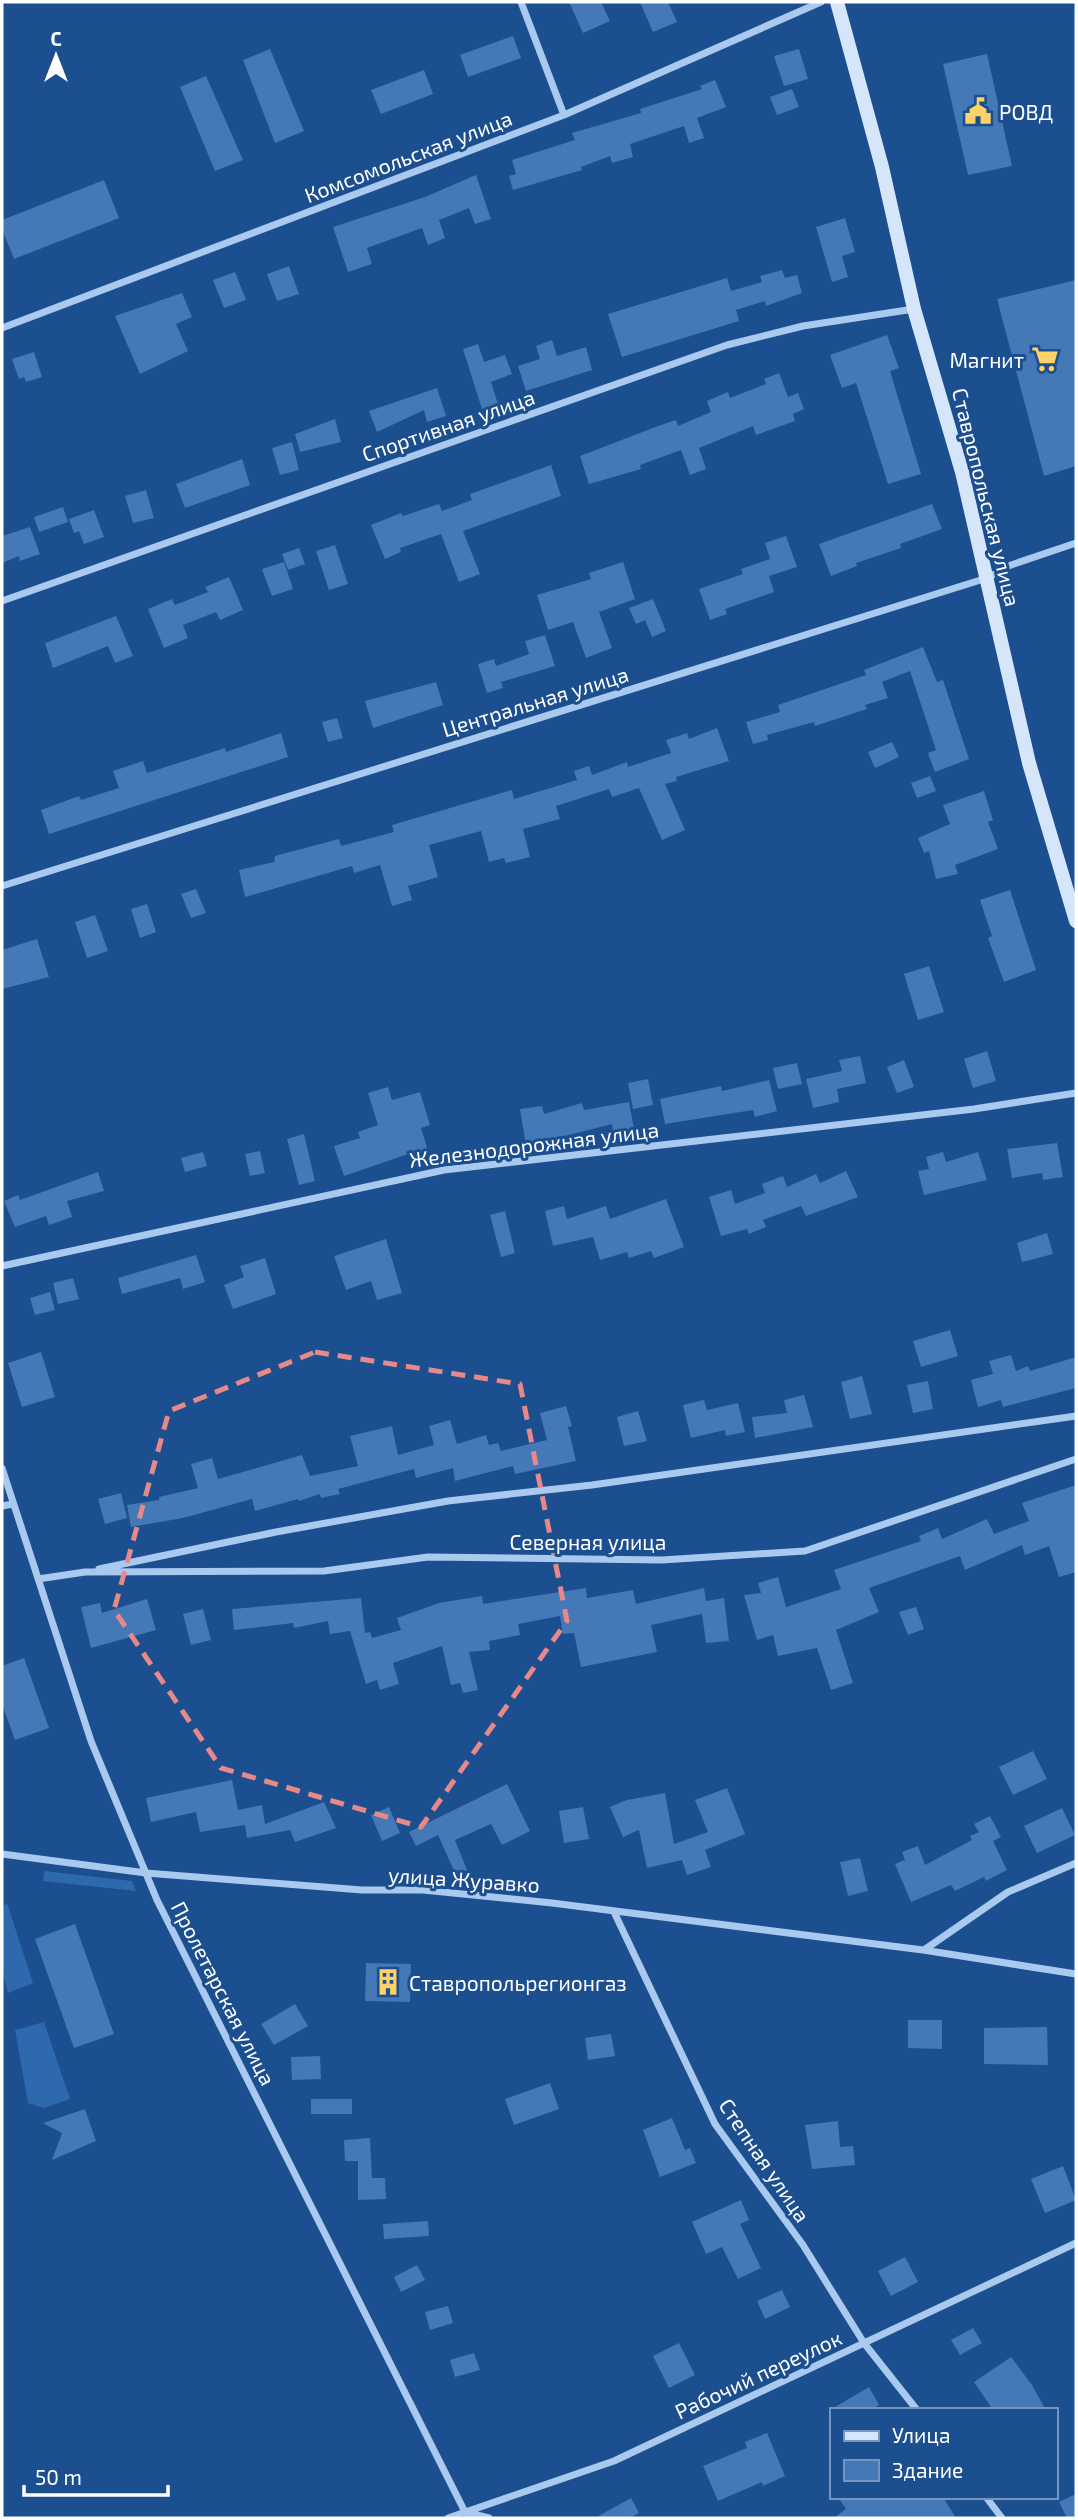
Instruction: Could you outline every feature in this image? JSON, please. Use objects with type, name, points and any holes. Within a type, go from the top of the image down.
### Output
[{"type":"street","points":[[522,2],[564,115]]},
{"type":"street","name":"Комсомольская улица","points":[[2,328],[564,115],[821,2]]},
{"type":"street","name":"Ставропольская улица","points":[[837,2],[881,167],[914,309],[962,472],[1029,763],[1076,921]]},
{"type":"street","name":"Спортивная улица","points":[[2,601],[727,345],[803,326],[914,309]]},
{"type":"street","name":"Центральная улица","points":[[2,886],[987,578],[1011,565],[1076,542]]},
{"type":"street","name":"Железнодорожная улица","points":[[2,1266],[444,1170],[974,1109],[1076,1093]]},
{"type":"street","name":"Северная улица","points":[[38,1579],[448,1501],[592,1485],[1076,1416]]},
{"type":"street","name":"Северная улица","points":[[85,1572],[324,1571],[428,1557],[662,1560],[805,1551],[1076,1458]]},
{"type":"street","name":"Пролетарская улица","points":[[2,1468],[91,1741],[146,1873],[467,2515]]},
{"type":"street","points":[[2,1506],[13,1504]]},
{"type":"street","name":"улица Журавко","points":[[2,1854],[146,1873],[362,1890],[423,1890],[923,1950],[1076,1974]]},
{"type":"street","points":[[923,1950],[1007,1892],[1076,1863]]},
{"type":"street","name":"Степная улица","points":[[614,1912],[715,2124],[803,2245],[864,2343],[915,2408]]},
{"type":"street","name":"Рабочий переулок","points":[[447,2518],[467,2515],[614,2461],[1076,2243]]},
{"type":"street","points":[[988,2499],[1002,2518]]},
{"type":"street","points":[[467,2515],[489,2518]]},
{"type":"highlighted area","points":[[315,1352],[520,1384],[567,1621],[421,1827],[221,1768],[114,1610],[169,1411]]},
{"type":"shaded area","points":[[44,1871],[132,1881],[136,1891],[43,1881]]},
{"type":"shaded area","points":[[7,1903],[33,1983],[8,1993],[2,1969],[2,1908]]},
{"type":"shaded area","points":[[44,2022],[70,2099],[44,2108],[28,2103],[15,2030]]},
{"type":"building","points":[[569,2],[601,2],[610,21],[583,33]]},
{"type":"building","points":[[640,2],[668,2],[677,22],[653,32]]},
{"type":"building","points":[[513,36],[521,58],[468,77],[460,55]]},
{"type":"building","points":[[270,49],[304,131],[275,143],[243,60]]},
{"type":"building","points":[[799,49],[808,79],[784,86],[774,56]]},
{"type":"building","points":[[987,54],[1012,166],[968,175],[943,64]]},
{"type":"building","points":[[424,70],[433,94],[381,114],[371,90]]},
{"type":"building","points":[[206,76],[243,160],[215,171],[180,87]]},
{"type":"building","points":[[715,80],[726,107],[697,118],[704,138],[689,143],[684,126],[630,144],[633,157],[612,163],[610,156],[581,167],[582,170],[513,190],[509,176],[516,174],[512,160],[575,140],[572,133],[641,113],[640,109],[702,89],[700,86]]},
{"type":"building","points":[[792,89],[799,107],[777,115],[770,97]]},
{"type":"building","points":[[476,175],[491,219],[475,224],[469,208],[439,220],[445,238],[428,245],[422,228],[367,248],[372,264],[348,272],[333,227],[425,197]]},
{"type":"building","points":[[104,180],[119,218],[14,259],[2,229],[2,220]]},
{"type":"building","points":[[845,218],[855,252],[842,256],[848,277],[832,282],[816,227]]},
{"type":"building","points":[[289,266],[299,294],[277,301],[267,274]]},
{"type":"building","points":[[782,270],[785,278],[797,275],[802,293],[766,306],[765,301],[736,310],[739,321],[622,357],[608,314],[727,278],[731,291],[762,282],[760,276]]},
{"type":"building","points":[[235,272],[246,300],[224,308],[213,280]]},
{"type":"building","name":"Магнит","points":[[1076,280],[1076,466],[1044,476],[997,299]]},
{"type":"building","points":[[182,293],[192,317],[176,324],[188,351],[140,374],[115,316]]},
{"type":"building","points":[[887,335],[899,368],[890,371],[921,474],[888,484],[856,383],[842,388],[830,355]]},
{"type":"building","points":[[552,340],[557,356],[586,347],[592,370],[526,391],[518,366],[540,359],[536,346]]},
{"type":"building","points":[[478,344],[484,362],[505,355],[512,374],[491,382],[498,404],[482,409],[463,349]]},
{"type":"building","points":[[34,352],[42,377],[26,382],[24,377],[19,379],[12,359]]},
{"type":"building","points":[[779,373],[788,397],[798,393],[804,409],[793,414],[795,421],[756,435],[753,426],[699,448],[706,469],[690,475],[681,450],[640,465],[641,469],[589,484],[580,456],[676,420],[678,426],[711,412],[707,401],[728,392],[730,398],[766,384],[764,379]]},
{"type":"building","points":[[437,388],[446,416],[427,422],[424,410],[377,432],[369,411]]},
{"type":"building","points":[[335,419],[341,442],[300,452],[295,434]]},
{"type":"building","points":[[292,442],[299,470],[280,475],[272,448]]},
{"type":"building","points":[[242,459],[250,485],[185,508],[176,484]]},
{"type":"building","points":[[551,465],[561,496],[463,531],[480,574],[459,582],[441,534],[400,548],[401,552],[385,559],[371,525],[401,513],[403,516],[439,504],[442,511],[472,500],[470,494]]},
{"type":"building","points":[[146,490],[154,518],[133,523],[125,496]]},
{"type":"building","points":[[932,504],[942,529],[900,544],[901,548],[856,563],[857,566],[831,576],[819,544]]},
{"type":"building","points":[[63,507],[68,522],[39,532],[34,517]]},
{"type":"building","points":[[94,510],[104,537],[84,544],[79,531],[74,533],[69,519]]},
{"type":"building","points":[[30,527],[40,554],[20,561],[19,556],[2,563],[2,536]]},
{"type":"building","points":[[786,536],[797,567],[769,576],[774,592],[725,609],[727,614],[710,620],[699,589],[743,574],[741,569],[770,559],[765,543]]},
{"type":"building","points":[[335,545],[348,584],[329,590],[316,551]]},
{"type":"building","points":[[299,548],[305,564],[288,570],[282,554]]},
{"type":"building","points":[[284,562],[293,589],[272,596],[262,569]]},
{"type":"building","points":[[623,562],[635,599],[599,612],[612,648],[586,658],[573,622],[548,630],[537,595],[591,579],[589,573]]},
{"type":"building","points":[[229,577],[243,610],[220,620],[216,612],[183,625],[188,638],[164,648],[148,609],[172,599],[175,605],[208,592],[205,587]]},
{"type":"building","points":[[653,599],[666,631],[652,637],[645,620],[636,624],[629,608]]},
{"type":"building","points":[[116,616],[133,656],[115,663],[108,646],[53,668],[45,643]]},
{"type":"building","points":[[545,635],[555,666],[501,682],[503,688],[487,693],[478,664],[494,659],[496,666],[529,654],[525,641]]},
{"type":"building","points":[[923,647],[937,682],[943,680],[969,759],[935,772],[928,753],[936,750],[910,671],[882,682],[888,698],[865,705],[867,709],[815,726],[814,722],[767,735],[768,740],[753,744],[746,722],[780,712],[778,705],[866,675],[864,670]]},
{"type":"building","points":[[436,682],[443,705],[373,728],[365,701]]},
{"type":"building","points":[[337,718],[343,738],[328,742],[322,722]]},
{"type":"building","points":[[717,728],[729,761],[676,777],[677,781],[665,784],[685,830],[662,840],[639,788],[612,797],[609,789],[556,806],[560,819],[523,829],[530,857],[506,863],[504,858],[489,862],[481,831],[429,845],[438,877],[408,886],[412,900],[392,906],[380,865],[354,873],[352,866],[245,897],[239,870],[274,862],[275,856],[339,839],[341,846],[394,832],[392,825],[512,790],[514,799],[577,780],[574,771],[589,766],[592,775],[627,762],[628,767],[671,753],[666,740],[687,733],[689,739]]},
{"type":"building","points":[[281,733],[288,757],[49,834],[41,810],[79,796],[81,800],[119,788],[113,771],[143,761],[147,773],[225,748],[226,752]]},
{"type":"building","points":[[892,742],[899,757],[875,768],[868,752]]},
{"type":"building","points":[[930,776],[936,791],[917,798],[911,783]]},
{"type":"building","points":[[984,791],[993,820],[988,822],[998,849],[955,865],[958,874],[936,879],[929,851],[924,853],[918,838],[950,824],[943,805]]},
{"type":"building","points":[[196,889],[206,913],[191,918],[181,894]]},
{"type":"building","points":[[1010,890],[1036,970],[1004,982],[988,938],[992,936],[980,900]]},
{"type":"building","points":[[147,904],[156,932],[140,938],[131,909]]},
{"type":"building","points":[[95,915],[108,951],[87,958],[75,922]]},
{"type":"building","points":[[37,939],[49,977],[2,989],[2,950]]},
{"type":"building","points":[[929,966],[944,1012],[918,1020],[904,974]]},
{"type":"building","points":[[987,1051],[996,1081],[973,1088],[964,1059]]},
{"type":"building","points":[[860,1056],[866,1083],[837,1089],[839,1102],[813,1108],[806,1079],[842,1071],[839,1060]]},
{"type":"building","points":[[904,1060],[914,1087],[897,1093],[887,1067]]},
{"type":"building","points":[[797,1063],[802,1084],[778,1089],[773,1068]]},
{"type":"building","points":[[648,1079],[653,1105],[633,1109],[628,1083]]},
{"type":"building","points":[[769,1080],[777,1111],[755,1117],[753,1110],[665,1124],[660,1099],[721,1086],[722,1091]]},
{"type":"building","points":[[388,1087],[392,1100],[420,1092],[430,1125],[421,1128],[431,1160],[415,1165],[411,1153],[344,1176],[334,1146],[360,1138],[358,1132],[378,1125],[368,1093]]},
{"type":"building","points":[[629,1102],[634,1129],[613,1133],[612,1124],[526,1146],[520,1109],[542,1106],[544,1114],[582,1103],[584,1110]]},
{"type":"building","points":[[304,1134],[315,1181],[299,1185],[287,1139]]},
{"type":"building","points":[[1057,1143],[1063,1177],[1043,1180],[1042,1173],[1012,1178],[1007,1149]]},
{"type":"building","points":[[260,1151],[265,1173],[250,1176],[245,1154]]},
{"type":"building","points":[[203,1152],[207,1166],[185,1172],[181,1158]]},
{"type":"building","points":[[943,1152],[946,1162],[978,1152],[987,1180],[924,1195],[918,1171],[929,1169],[926,1157]]},
{"type":"building","points":[[846,1171],[858,1197],[806,1216],[801,1206],[763,1220],[766,1227],[749,1234],[747,1229],[721,1236],[709,1197],[731,1190],[735,1204],[765,1193],[762,1184],[783,1176],[787,1187],[816,1174],[820,1183]]},
{"type":"building","points":[[98,1172],[104,1191],[67,1201],[72,1217],[49,1225],[46,1216],[15,1227],[4,1201],[18,1195],[20,1200]]},
{"type":"building","points":[[666,1199],[684,1247],[654,1258],[651,1251],[629,1258],[627,1252],[600,1260],[593,1237],[553,1246],[545,1211],[564,1206],[567,1219],[606,1206],[610,1219]]},
{"type":"building","points":[[505,1211],[515,1253],[501,1257],[490,1215]]},
{"type":"building","points":[[1047,1233],[1053,1254],[1022,1262],[1017,1243]]},
{"type":"building","points":[[386,1239],[402,1293],[377,1300],[371,1281],[346,1290],[334,1256]]},
{"type":"building","points":[[196,1255],[205,1282],[183,1289],[180,1278],[122,1294],[118,1278]]},
{"type":"building","points":[[265,1258],[276,1294],[233,1309],[224,1285],[244,1277],[240,1266]]},
{"type":"building","points":[[73,1278],[79,1299],[58,1304],[53,1283]]},
{"type":"building","points":[[50,1292],[55,1310],[35,1315],[30,1298]]},
{"type":"building","points":[[950,1330],[958,1356],[921,1367],[913,1341]]},
{"type":"building","points":[[41,1352],[55,1397],[22,1407],[8,1363]]},
{"type":"building","points":[[1011,1355],[1016,1371],[1028,1366],[1030,1371],[1076,1357],[1076,1388],[1003,1407],[1001,1400],[978,1407],[971,1380],[993,1374],[989,1361]]},
{"type":"building","points":[[862,1376],[872,1414],[850,1419],[841,1382]]},
{"type":"building","points":[[928,1381],[933,1409],[913,1413],[907,1385]]},
{"type":"building","points":[[804,1395],[813,1427],[755,1438],[752,1417],[787,1413],[784,1400]]},
{"type":"building","points":[[704,1400],[707,1410],[738,1403],[745,1432],[726,1436],[725,1430],[691,1438],[683,1405]]},
{"type":"building","points":[[566,1406],[572,1426],[568,1427],[576,1461],[515,1474],[513,1466],[455,1481],[453,1468],[416,1478],[414,1469],[338,1489],[340,1494],[321,1498],[320,1494],[255,1511],[252,1499],[183,1518],[131,1527],[127,1505],[159,1500],[159,1497],[198,1488],[191,1464],[212,1458],[218,1479],[302,1455],[310,1476],[358,1466],[350,1436],[392,1426],[398,1455],[434,1445],[429,1426],[450,1420],[457,1444],[486,1435],[489,1445],[498,1443],[501,1451],[547,1440],[540,1413]]},
{"type":"building","points":[[638,1411],[647,1441],[624,1446],[617,1417]]},
{"type":"building","points":[[1076,1485],[1076,1572],[1059,1577],[1049,1546],[1025,1555],[1022,1545],[965,1570],[960,1556],[869,1588],[879,1612],[836,1630],[853,1683],[831,1690],[817,1648],[778,1656],[773,1635],[757,1640],[744,1595],[761,1593],[758,1583],[778,1577],[786,1607],[841,1589],[834,1570],[921,1541],[919,1536],[938,1528],[942,1539],[987,1519],[994,1534],[1029,1521],[1022,1503]]},
{"type":"building","points":[[121,1493],[127,1518],[105,1524],[98,1499]]},
{"type":"building","points":[[586,1588],[587,1598],[633,1590],[636,1604],[704,1588],[706,1601],[724,1598],[729,1641],[706,1643],[702,1614],[651,1625],[657,1652],[581,1667],[574,1633],[563,1634],[560,1616],[518,1624],[520,1635],[489,1641],[490,1650],[469,1652],[478,1690],[463,1693],[460,1683],[451,1685],[442,1646],[393,1663],[399,1684],[380,1690],[377,1680],[366,1684],[350,1631],[330,1634],[328,1621],[294,1628],[293,1623],[234,1630],[232,1609],[361,1598],[365,1633],[370,1632],[372,1638],[401,1630],[397,1618],[439,1603],[482,1596],[483,1604]]},
{"type":"building","points":[[147,1599],[156,1630],[91,1648],[81,1607],[100,1603],[102,1613]]},
{"type":"building","points":[[916,1607],[924,1629],[908,1635],[899,1612]]},
{"type":"building","points":[[203,1609],[211,1640],[191,1645],[183,1614]]},
{"type":"building","points":[[24,1658],[49,1728],[15,1740],[2,1704],[2,1666]]},
{"type":"building","points":[[1033,1751],[1047,1779],[1013,1795],[999,1767]]},
{"type":"building","points":[[232,1780],[238,1810],[262,1805],[265,1824],[324,1802],[336,1828],[295,1842],[290,1830],[247,1838],[245,1825],[200,1832],[196,1812],[151,1822],[146,1798]]},
{"type":"building","points":[[507,1784],[530,1831],[502,1845],[491,1824],[455,1840],[467,1870],[456,1875],[438,1835],[416,1846],[409,1832]]},
{"type":"building","points":[[727,1788],[745,1834],[705,1850],[711,1867],[687,1875],[682,1860],[647,1868],[639,1830],[623,1837],[610,1807],[627,1800],[665,1793],[674,1844],[708,1832],[695,1800]]},
{"type":"building","points":[[389,1807],[400,1833],[382,1841],[371,1815]]},
{"type":"building","points":[[583,1807],[589,1839],[564,1843],[559,1811]]},
{"type":"building","points":[[1062,1808],[1075,1835],[1037,1853],[1024,1826]]},
{"type":"building","points":[[990,1816],[1001,1837],[993,1841],[1007,1870],[986,1881],[984,1877],[955,1891],[951,1885],[911,1902],[895,1864],[905,1860],[902,1852],[918,1846],[925,1865],[972,1840],[970,1836],[979,1832],[974,1824]]},
{"type":"building","points":[[860,1858],[868,1891],[848,1896],[840,1862]]},
{"type":"building","points":[[75,1924],[114,2034],[74,2048],[35,1939]]},
{"type":"building","name":"Ставропольрегионгаз","points":[[366,1963],[411,1964],[410,2002],[365,2001]]},
{"type":"building","points":[[295,2004],[308,2026],[274,2045],[261,2024]]},
{"type":"building","points":[[908,2020],[942,2020],[942,2049],[908,2048]]},
{"type":"building","points":[[1047,2027],[1048,2065],[984,2064],[984,2028]]},
{"type":"building","points":[[611,2034],[615,2056],[588,2060],[585,2038]]},
{"type":"building","points":[[320,2056],[321,2079],[292,2080],[291,2057]]},
{"type":"building","points":[[550,2083],[559,2109],[514,2125],[505,2099]]},
{"type":"building","points":[[311,2099],[352,2099],[352,2114],[311,2114]]},
{"type":"building","points":[[85,2109],[96,2141],[52,2160],[62,2133],[43,2123]]},
{"type":"building","points":[[672,2118],[685,2150],[690,2148],[696,2163],[660,2177],[643,2130]]},
{"type":"building","points":[[838,2121],[840,2147],[853,2146],[855,2165],[812,2169],[805,2125]]},
{"type":"building","points":[[370,2138],[372,2178],[385,2178],[386,2199],[358,2200],[358,2161],[345,2161],[344,2140]]},
{"type":"building","points":[[1063,2166],[1076,2200],[1045,2213],[1031,2179]]},
{"type":"building","points":[[741,2200],[749,2220],[740,2224],[761,2268],[738,2279],[722,2247],[706,2254],[692,2222]]},
{"type":"building","points":[[428,2221],[429,2236],[384,2239],[383,2224]]},
{"type":"building","points":[[905,2257],[918,2282],[891,2296],[878,2271]]},
{"type":"building","points":[[417,2265],[425,2280],[401,2292],[394,2277]]},
{"type":"building","points":[[782,2290],[790,2307],[765,2319],[757,2301]]},
{"type":"building","points":[[448,2306],[453,2323],[430,2330],[425,2312]]},
{"type":"building","points":[[973,2328],[982,2343],[960,2355],[951,2340]]},
{"type":"building","points":[[679,2343],[695,2375],[669,2388],[653,2356]]},
{"type":"building","points":[[474,2353],[480,2370],[455,2377],[450,2360]]},
{"type":"building","points":[[1011,2357],[1045,2408],[992,2408],[974,2382]]},
{"type":"building","points":[[869,2387],[879,2405],[874,2408],[833,2408]]},
{"type":"building","points":[[767,2433],[785,2476],[763,2486],[762,2482],[718,2501],[703,2466],[747,2448],[745,2442]]},
{"type":"building","points":[[1076,2494],[1076,2518],[1067,2518],[1059,2502]]},
{"type":"building","points":[[631,2498],[639,2513],[629,2518],[595,2518]]},
{"type":"building","points":[[839,2499],[944,2499],[956,2518],[834,2518],[846,2509]]},
{"type":"place","name":"РОВД","points":[[978,111]]},
{"type":"place","name":"Магнит","points":[[1045,359]]},
{"type":"place","name":"Ставропольрегионгаз","points":[[388,1982]]}]
